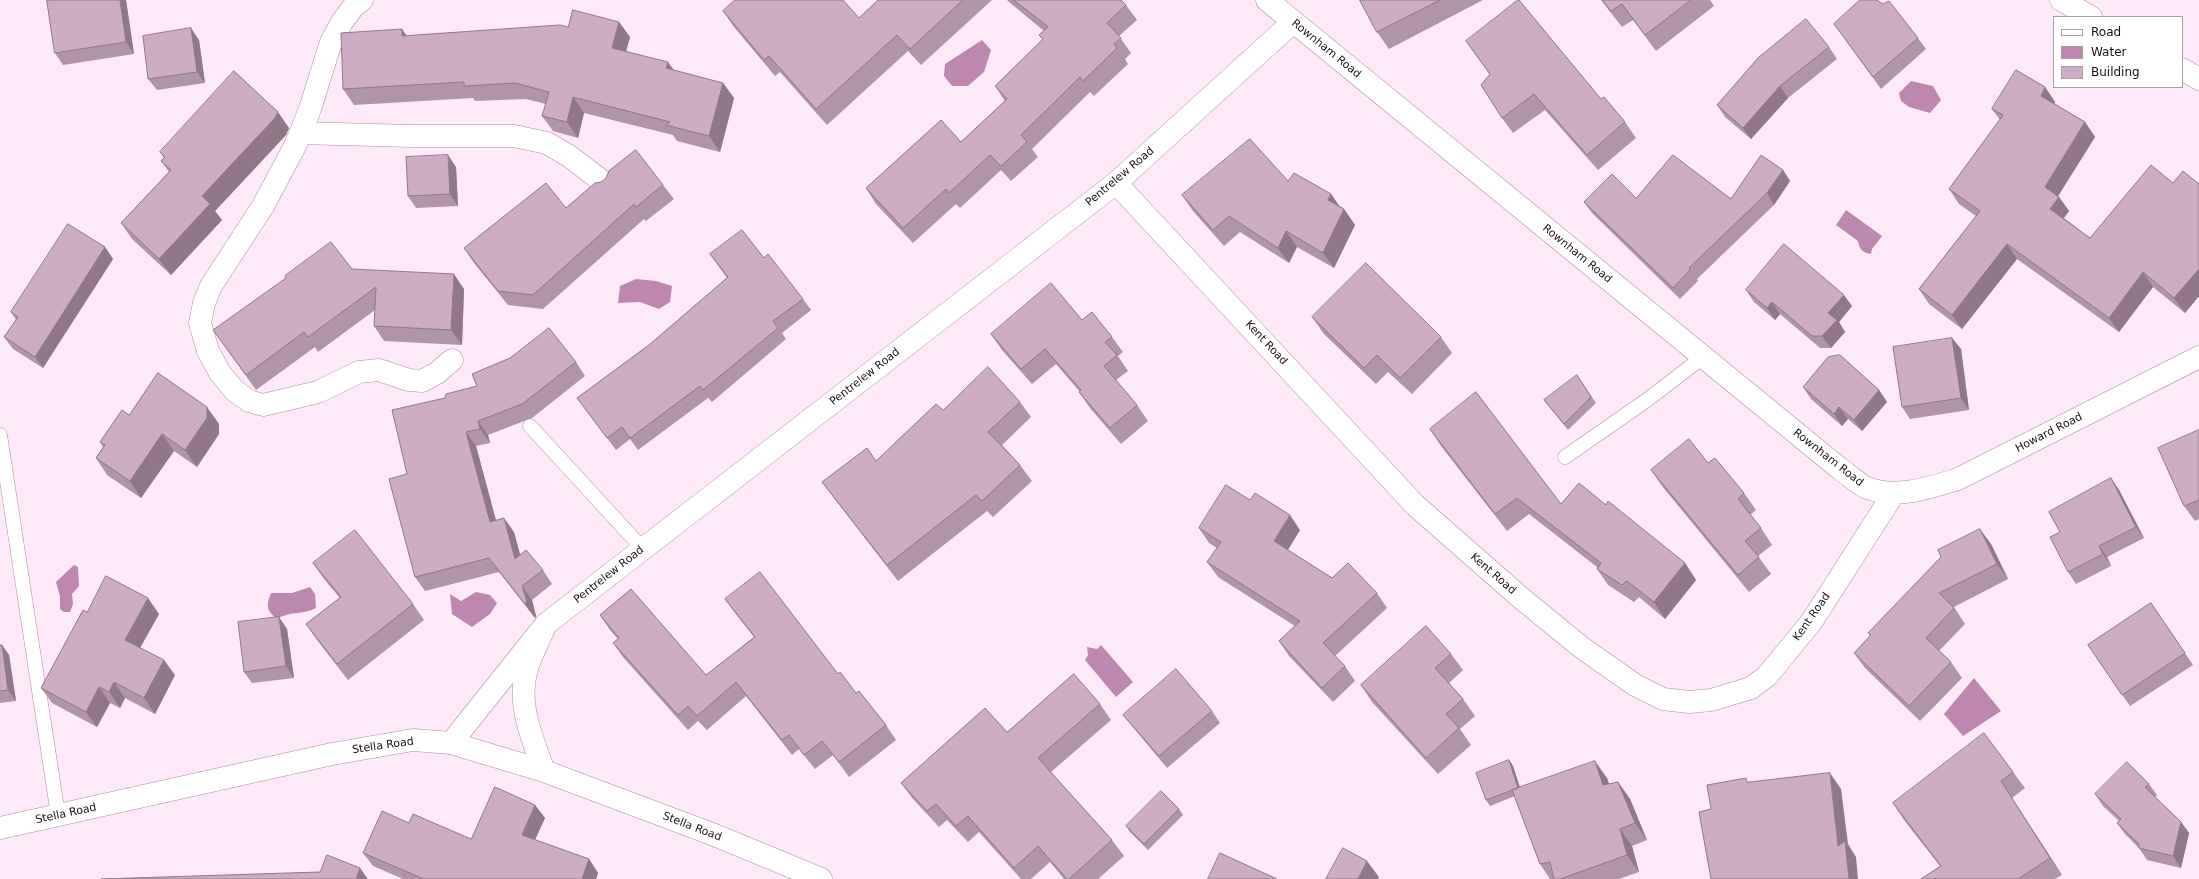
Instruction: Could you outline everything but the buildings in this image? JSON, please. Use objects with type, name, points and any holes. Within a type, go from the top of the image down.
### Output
[{"type":"street","points":[[362,0],[354,6],[342,22],[331,42],[300,133],[263,206],[211,286],[204,303],[200,323],[208,351],[220,373],[235,391],[249,401],[263,405],[286,401],[318,392],[359,372],[379,370],[409,380],[422,381],[437,373],[452,360]]},
{"type":"street","name":"Rownham Road","points":[[1267,0],[1839,468],[1866,487],[1894,494]]},
{"type":"street","points":[[2062,0],[2089,16]]},
{"type":"street","name":"Pentrelew Road","points":[[451,743],[546,624],[1116,183],[1293,22]]},
{"type":"street","points":[[2183,70],[2199,79]]},
{"type":"street","points":[[300,133],[412,136],[514,136],[547,143],[569,156],[607,185]]},
{"type":"street","name":"Kent Road","points":[[1116,183],[1415,505],[1521,598],[1581,647],[1635,685],[1663,699],[1689,702],[1711,700],[1751,688],[1767,676],[1812,621],[1894,494]]},
{"type":"street","name":"Howard Road","points":[[1894,494],[1924,489],[1958,479],[2199,357]]},
{"type":"street","points":[[544,771],[526,714],[524,684],[533,653],[546,624]]},
{"type":"street","name":"Stella Road","points":[[0,828],[364,747],[413,740],[451,743],[544,771],[712,834],[821,879]]},
{"type":"lane","points":[[1565,457],[1647,400],[1703,357]]},
{"type":"lane","points":[[530,426],[643,549]]},
{"type":"lane","points":[[0,435],[58,815]]},
{"type":"water","points":[[982,40],[991,50],[984,72],[968,86],[952,86],[944,76],[945,64]]},
{"type":"water","points":[[1911,81],[1933,86],[1941,100],[1930,113],[1909,107],[1901,101],[1899,93]]},
{"type":"water","points":[[1846,210],[1882,236],[1872,249],[1871,254],[1862,250],[1858,241],[1836,225]]},
{"type":"water","points":[[636,279],[656,281],[672,286],[670,302],[659,309],[640,302],[618,303],[620,286]]},
{"type":"water","points":[[74,565],[78,567],[79,586],[72,594],[73,604],[70,612],[64,612],[60,609],[60,596],[56,582]]},
{"type":"water","points":[[310,587],[315,594],[316,608],[306,612],[286,615],[277,619],[269,610],[268,601],[271,593],[292,593]]},
{"type":"water","points":[[476,592],[490,595],[497,603],[490,614],[472,627],[452,614],[450,594],[461,601]]},
{"type":"water","points":[[1101,645],[1133,682],[1116,697],[1085,660],[1088,655],[1087,647],[1097,649]]},
{"type":"water","points":[[1974,678],[2001,711],[1963,736],[1944,714]]}]
